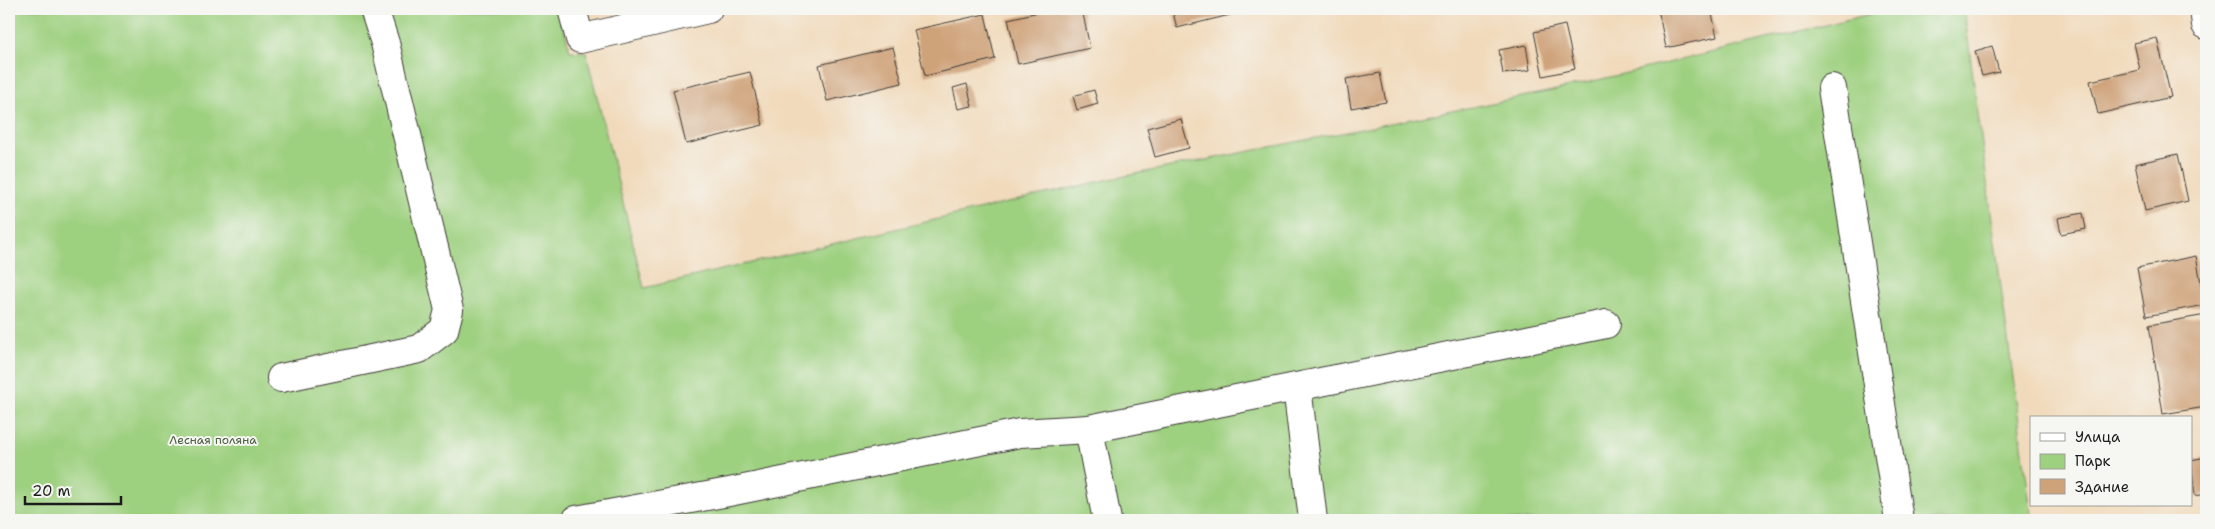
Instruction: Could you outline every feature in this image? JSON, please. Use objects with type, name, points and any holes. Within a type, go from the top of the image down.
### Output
[{"type":"street","points":[[281,378],[419,349],[444,330],[449,310],[385,43],[374,9]]},
{"type":"street","points":[[572,9],[580,39],[708,9]]},
{"type":"street","points":[[2204,9],[2206,25]]},
{"type":"street","points":[[1832,88],[1899,520]]},
{"type":"street","points":[[576,520],[729,492],[1020,433],[1089,430],[1606,324]]},
{"type":"street","points":[[1297,387],[1313,520]]},
{"type":"street","points":[[1089,430],[1107,520]]},
{"type":"green space","name":"Лесная поляна","points":[[9,9],[559,9],[570,51],[586,52],[644,288],[1105,180],[1552,91],[1891,9],[1964,9],[2032,520],[9,520]]},
{"type":"building","points":[[1052,9],[1082,9],[1090,48],[1018,64],[1008,19]]},
{"type":"building","points":[[1172,9],[1246,9],[1246,11],[1177,28]]},
{"type":"building","points":[[1658,9],[1711,9],[1717,37],[1666,48]]},
{"type":"building","points":[[985,14],[995,59],[925,76],[914,30]]},
{"type":"building","points":[[1565,25],[1575,69],[1543,76],[1534,32]]},
{"type":"building","points":[[2157,38],[2171,97],[2098,114],[2090,81],[2140,70],[2134,43]]},
{"type":"building","points":[[1526,45],[1530,70],[1503,74],[1499,50]]},
{"type":"building","points":[[1992,46],[1999,72],[1982,76],[1975,51]]},
{"type":"building","points":[[893,47],[902,83],[827,101],[819,65]]},
{"type":"building","points":[[750,72],[763,125],[686,144],[673,90]]},
{"type":"building","points":[[1380,73],[1386,102],[1351,108],[1346,79]]},
{"type":"building","points":[[967,84],[972,106],[958,109],[953,88]]},
{"type":"building","points":[[1094,90],[1098,104],[1077,110],[1073,96]]},
{"type":"building","points":[[1181,119],[1189,148],[1155,157],[1147,128]]},
{"type":"building","points":[[2178,154],[2188,201],[2145,211],[2135,164]]},
{"type":"building","points":[[2083,213],[2086,229],[2061,234],[2058,218]]},
{"type":"building","points":[[2196,256],[2205,305],[2146,316],[2137,268]]},
{"type":"building","points":[[2206,315],[2206,407],[2163,414],[2149,325]]},
{"type":"building","points":[[2206,457],[2206,494],[2195,496],[2192,460]]}]
